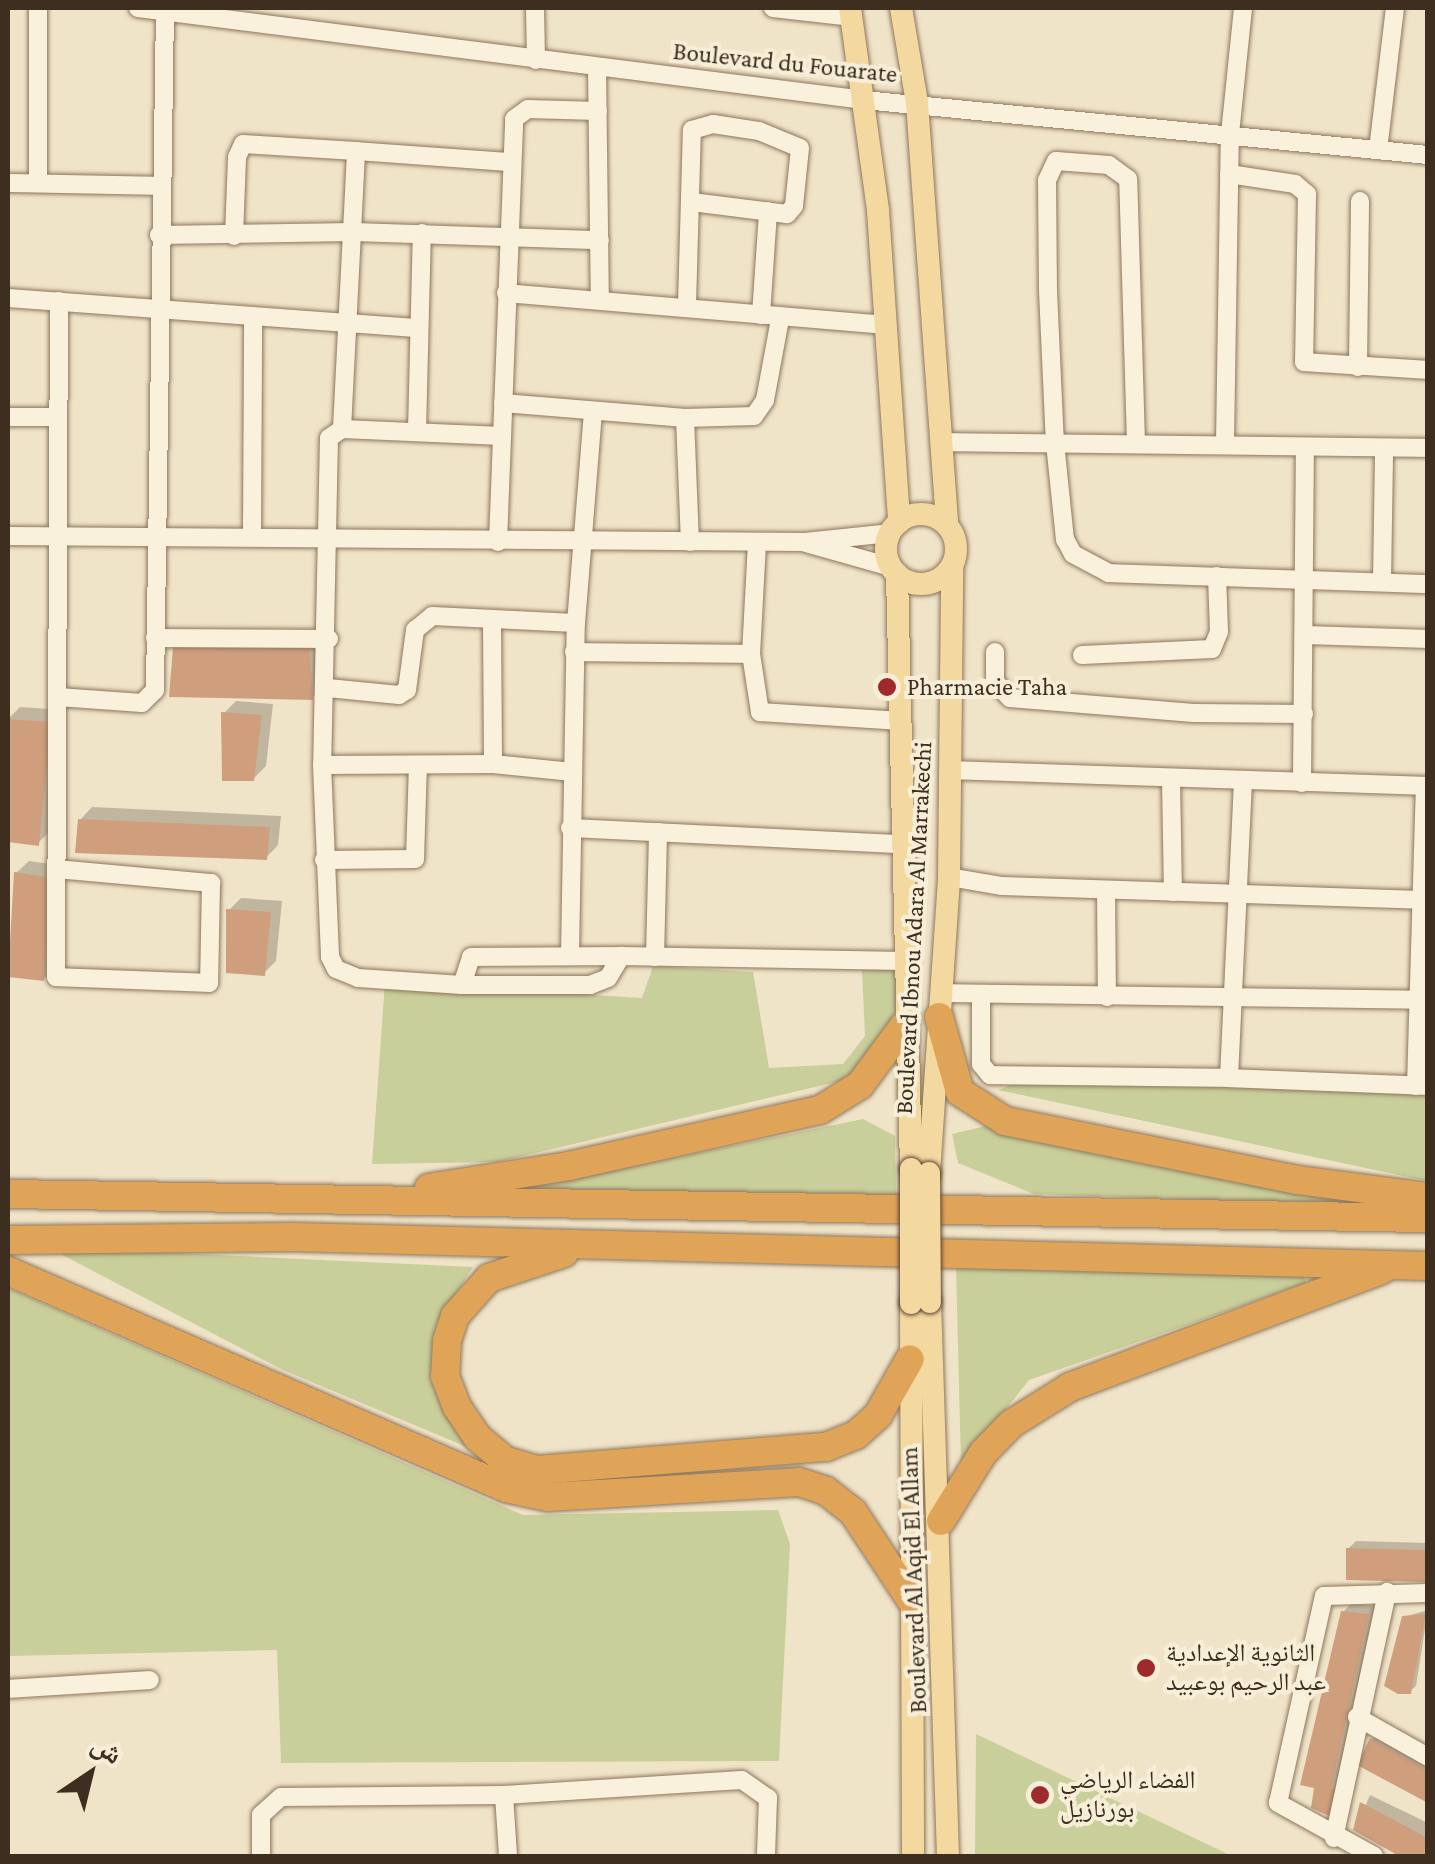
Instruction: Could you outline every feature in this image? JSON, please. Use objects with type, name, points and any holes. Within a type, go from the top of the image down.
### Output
[{"type":"highway","points":[[940,1005],[960,1092],[1004,1121],[1297,1180],[1428,1197]]},
{"type":"highway","points":[[302,1198],[569,1166],[820,1110],[860,1085],[903,1028]]},
{"type":"highway","points":[[8,1194],[1428,1218]]},
{"type":"highway","points":[[8,1240],[294,1237],[1428,1266]]},
{"type":"highway","points":[[585,1246],[489,1278],[455,1316],[445,1376],[476,1437],[506,1461],[538,1470],[826,1446],[856,1436],[878,1415],[910,1359]]},
{"type":"highway","points":[[941,1521],[992,1443],[1070,1387],[1392,1266]]},
{"type":"highway","points":[[8,1272],[506,1488],[548,1498],[799,1482],[826,1491],[853,1512],[911,1600]]},
{"type":"main road","points":[[851,12],[864,100],[884,325],[894,570],[920,584],[952,566],[956,545],[946,525],[918,102],[901,8]]},
{"type":"main road","points":[[894,528],[923,514],[946,525]]},
{"type":"main road","name":"Boulevard Ibnou Adara Al Marrakechi","points":[[920,1171],[940,1005],[949,877],[952,566]]},
{"type":"main road","name":"Boulevard Ibnou Adara Al Marrakechi","points":[[894,570],[902,722],[903,1028],[920,1171]]},
{"type":"main road","points":[[920,1171],[920,1302]]},
{"type":"main road","name":"Boulevard Al Aqid El Allam","points":[[914,1856],[910,1359],[920,1302]]},
{"type":"main road","name":"Boulevard Al Aqid El Allam","points":[[920,1302],[941,1521],[948,1856]]},
{"type":"street","points":[[38,8],[38,182]]},
{"type":"street","name":"Boulevard du Fouarate","points":[[138,8],[864,100],[918,102],[1428,155]]},
{"type":"street","points":[[536,8],[536,60]]},
{"type":"street","points":[[773,8],[851,12]]},
{"type":"street","points":[[1225,443],[1230,134],[1244,8]]},
{"type":"street","points":[[1378,150],[1395,8]]},
{"type":"street","points":[[58,697],[142,704],[155,690],[158,186],[165,10]]},
{"type":"street","points":[[597,67],[600,297]]},
{"type":"street","points":[[498,542],[514,119],[523,110],[598,111]]},
{"type":"street","points":[[687,306],[692,202],[690,136],[713,124],[792,139],[800,148],[792,210],[768,212],[692,202]]},
{"type":"street","points":[[234,236],[243,144],[510,162]]},
{"type":"street","points":[[342,428],[356,150]]},
{"type":"street","points":[[1136,443],[1128,179],[1109,164],[1063,160],[1052,166],[1048,180],[1055,443],[1065,539],[1081,562],[1108,573],[1428,584]]},
{"type":"street","points":[[1229,174],[1304,190],[1302,358],[1358,367],[1428,370]]},
{"type":"street","points":[[8,183],[158,186]]},
{"type":"street","points":[[1358,367],[1360,201]]},
{"type":"street","points":[[503,403],[686,418],[742,419],[760,410],[770,317],[768,212]]},
{"type":"street","points":[[159,235],[354,232],[507,241],[600,240]]},
{"type":"street","points":[[417,432],[422,233]]},
{"type":"street","points":[[506,293],[600,297],[770,317],[884,325]]},
{"type":"street","points":[[8,298],[346,326],[420,328]]},
{"type":"street","points":[[58,869],[211,883],[209,984],[56,977],[59,301]]},
{"type":"street","points":[[252,318],[252,536]]},
{"type":"street","points":[[570,956],[574,652],[593,412]]},
{"type":"street","points":[[8,417],[56,417]]},
{"type":"street","points":[[686,418],[690,542]]},
{"type":"street","points":[[502,436],[342,428],[331,433],[327,447],[328,688],[322,765],[324,860],[336,970],[358,978],[462,985],[590,985],[608,978],[622,956]]},
{"type":"street","points":[[942,442],[1428,448]]},
{"type":"street","points":[[1302,783],[1308,577],[1305,447]]},
{"type":"street","points":[[1382,582],[1384,448]]},
{"type":"street","points":[[8,536],[157,534],[498,542],[805,542],[894,528]]},
{"type":"street","points":[[757,542],[752,654],[756,704],[772,717],[902,722]]},
{"type":"street","points":[[805,542],[894,570]]},
{"type":"street","points":[[1082,655],[1212,649],[1219,632],[1217,576]]},
{"type":"street","points":[[492,619],[493,764]]},
{"type":"street","points":[[328,688],[399,695],[410,682],[422,621],[576,622]]},
{"type":"street","points":[[1307,635],[1428,638]]},
{"type":"street","points":[[155,638],[328,640]]},
{"type":"street","points":[[574,652],[752,654]]},
{"type":"street","points":[[995,652],[994,682],[1010,698],[1193,713],[1304,714]]},
{"type":"street","points":[[322,765],[493,764],[573,772]]},
{"type":"street","points":[[324,860],[414,859],[418,765]]},
{"type":"street","points":[[950,770],[1426,786],[1422,1086],[1229,1078],[990,1075],[981,1064],[981,994]]},
{"type":"street","points":[[1171,780],[1173,892]]},
{"type":"street","points":[[1229,1078],[1242,894],[1242,782]]},
{"type":"street","points":[[570,828],[903,844]]},
{"type":"street","points":[[655,957],[658,832]]},
{"type":"street","points":[[949,877],[1002,886],[1423,900]]},
{"type":"street","points":[[1106,890],[1107,997]]},
{"type":"street","points":[[462,985],[472,956],[905,960]]},
{"type":"street","points":[[940,1005],[981,994],[1422,1000]]},
{"type":"street","points":[[1374,1856],[1334,1838],[1278,1804],[1317,1609],[1336,1591],[1428,1593]]},
{"type":"street","points":[[1334,1838],[1357,1717],[1387,1592]]},
{"type":"street","points":[[8,1689],[150,1680]]},
{"type":"street","points":[[1357,1717],[1428,1757]]},
{"type":"street","points":[[261,1856],[261,1816],[281,1797],[504,1795],[752,1782],[768,1798],[766,1856]]},
{"type":"street","points":[[504,1795],[508,1856]]},
{"type":"green space","points":[[653,966],[753,972],[769,1068],[843,1064],[865,1036],[862,970],[897,970],[897,1008],[870,1058],[849,1079],[497,1162],[372,1164],[385,982],[642,998]]},
{"type":"green space","points":[[1021,1081],[1427,1091],[1427,1181],[998,1090]]},
{"type":"green space","points":[[863,1119],[895,1136],[896,1198],[522,1189]]},
{"type":"green space","points":[[994,1124],[1376,1206],[1034,1194],[958,1163],[952,1134]]},
{"type":"green space","points":[[47,1247],[473,1267],[435,1327],[430,1380],[469,1448],[283,1370]]},
{"type":"green space","points":[[956,1266],[1303,1273],[1306,1283],[1029,1380],[961,1465]]},
{"type":"green space","points":[[8,1288],[523,1515],[778,1510],[790,1544],[779,1761],[281,1763],[277,1650],[8,1656]]},
{"type":"green space","name":"الفضاء الرياضي بورنازيل","points":[[976,1734],[1232,1856],[975,1856]]},
{"type":"building","points":[[173,647],[309,647],[313,700],[169,697]]},
{"type":"building","points":[[221,712],[262,715],[254,781],[222,781]]},
{"type":"building","points":[[8,719],[51,722],[39,846],[8,842]]},
{"type":"building","points":[[78,819],[270,827],[267,860],[75,853]]},
{"type":"building","points":[[14,872],[52,878],[44,981],[8,977]]},
{"type":"building","points":[[226,909],[271,912],[265,976],[226,973]]},
{"type":"building","points":[[1346,1548],[1428,1550],[1428,1582],[1346,1580]]},
{"type":"building","points":[[1341,1611],[1369,1614],[1331,1789],[1337,1788],[1332,1817],[1311,1808],[1314,1788],[1300,1785]]},
{"type":"building","points":[[1426,1614],[1411,1694],[1398,1694],[1384,1686],[1402,1616]]},
{"type":"building","points":[[1370,1738],[1428,1771],[1428,1803],[1357,1765]]},
{"type":"building","points":[[1360,1802],[1428,1838],[1428,1856],[1399,1856],[1353,1830]]},
{"type":"place","name":"Pharmacie Taha","points":[[887,687]]},
{"type":"place","name":"الثانوية الإعدادية عبد الرحيم بوعبيد","points":[[1146,1668]]},
{"type":"place","name":"الفضاء الرياضي بورنازيل","points":[[1040,1795]]}]
